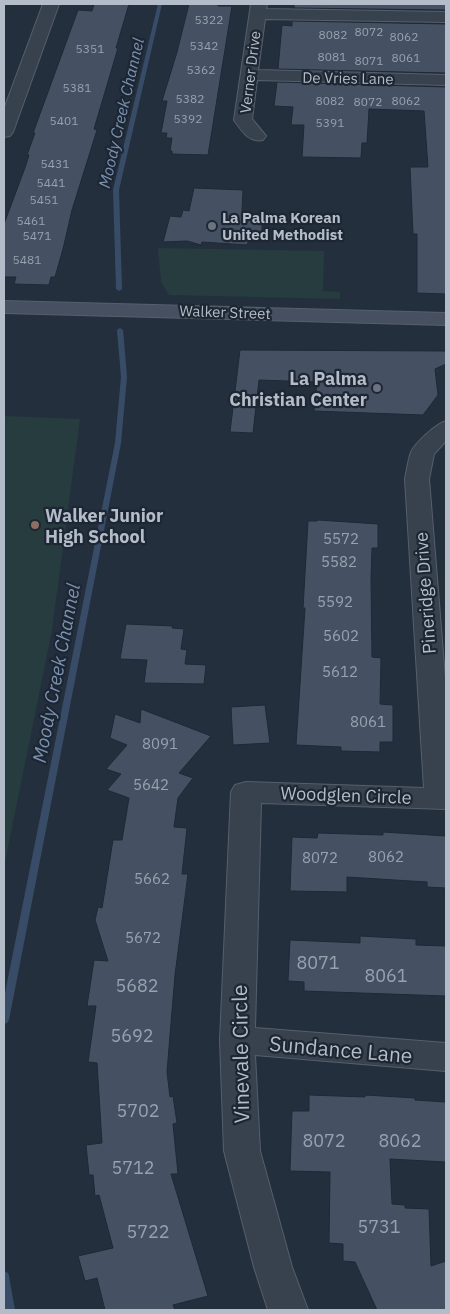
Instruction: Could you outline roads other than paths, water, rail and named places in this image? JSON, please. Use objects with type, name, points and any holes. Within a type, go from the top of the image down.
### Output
[{"type":"main road","name":"Walker Street","points":[[4,307],[446,319]]},
{"type":"street","points":[[4,132],[51,4]]},
{"type":"street","points":[[258,9],[446,17]]},
{"type":"street","name":"Verner Drive","points":[[257,136],[243,120],[258,9]]},
{"type":"street","name":"De Vries Lane","points":[[249,75],[446,80]]},
{"type":"street","name":"Pineridge Drive","points":[[443,799],[436,604],[417,479],[422,452],[446,428]]},
{"type":"street","name":"Woodglen Circle","points":[[246,792],[443,799]]},
{"type":"street","name":"Vinevale Circle","points":[[246,792],[237,1040],[242,1151],[273,1267],[288,1310]]},
{"type":"street","name":"Sundance Lane","points":[[237,1040],[446,1057]]},
{"type":"waterway","name":"Moody Creek Channel","points":[[119,289],[116,190],[160,4]]},
{"type":"waterway","name":"Moody Creek Channel","points":[[4,1020],[118,443],[124,377],[120,330]]},
{"type":"waterway","name":"Moody Creek Channel","points":[[4,1276],[10,1310]]},
{"type":"place","name":"La Palma Korean United Methodist","points":[[212,226]]},
{"type":"place","name":"La Palma Christian Center","points":[[377,388]]},
{"type":"place","name":"Walker Junior High School","points":[[35,525]]}]
